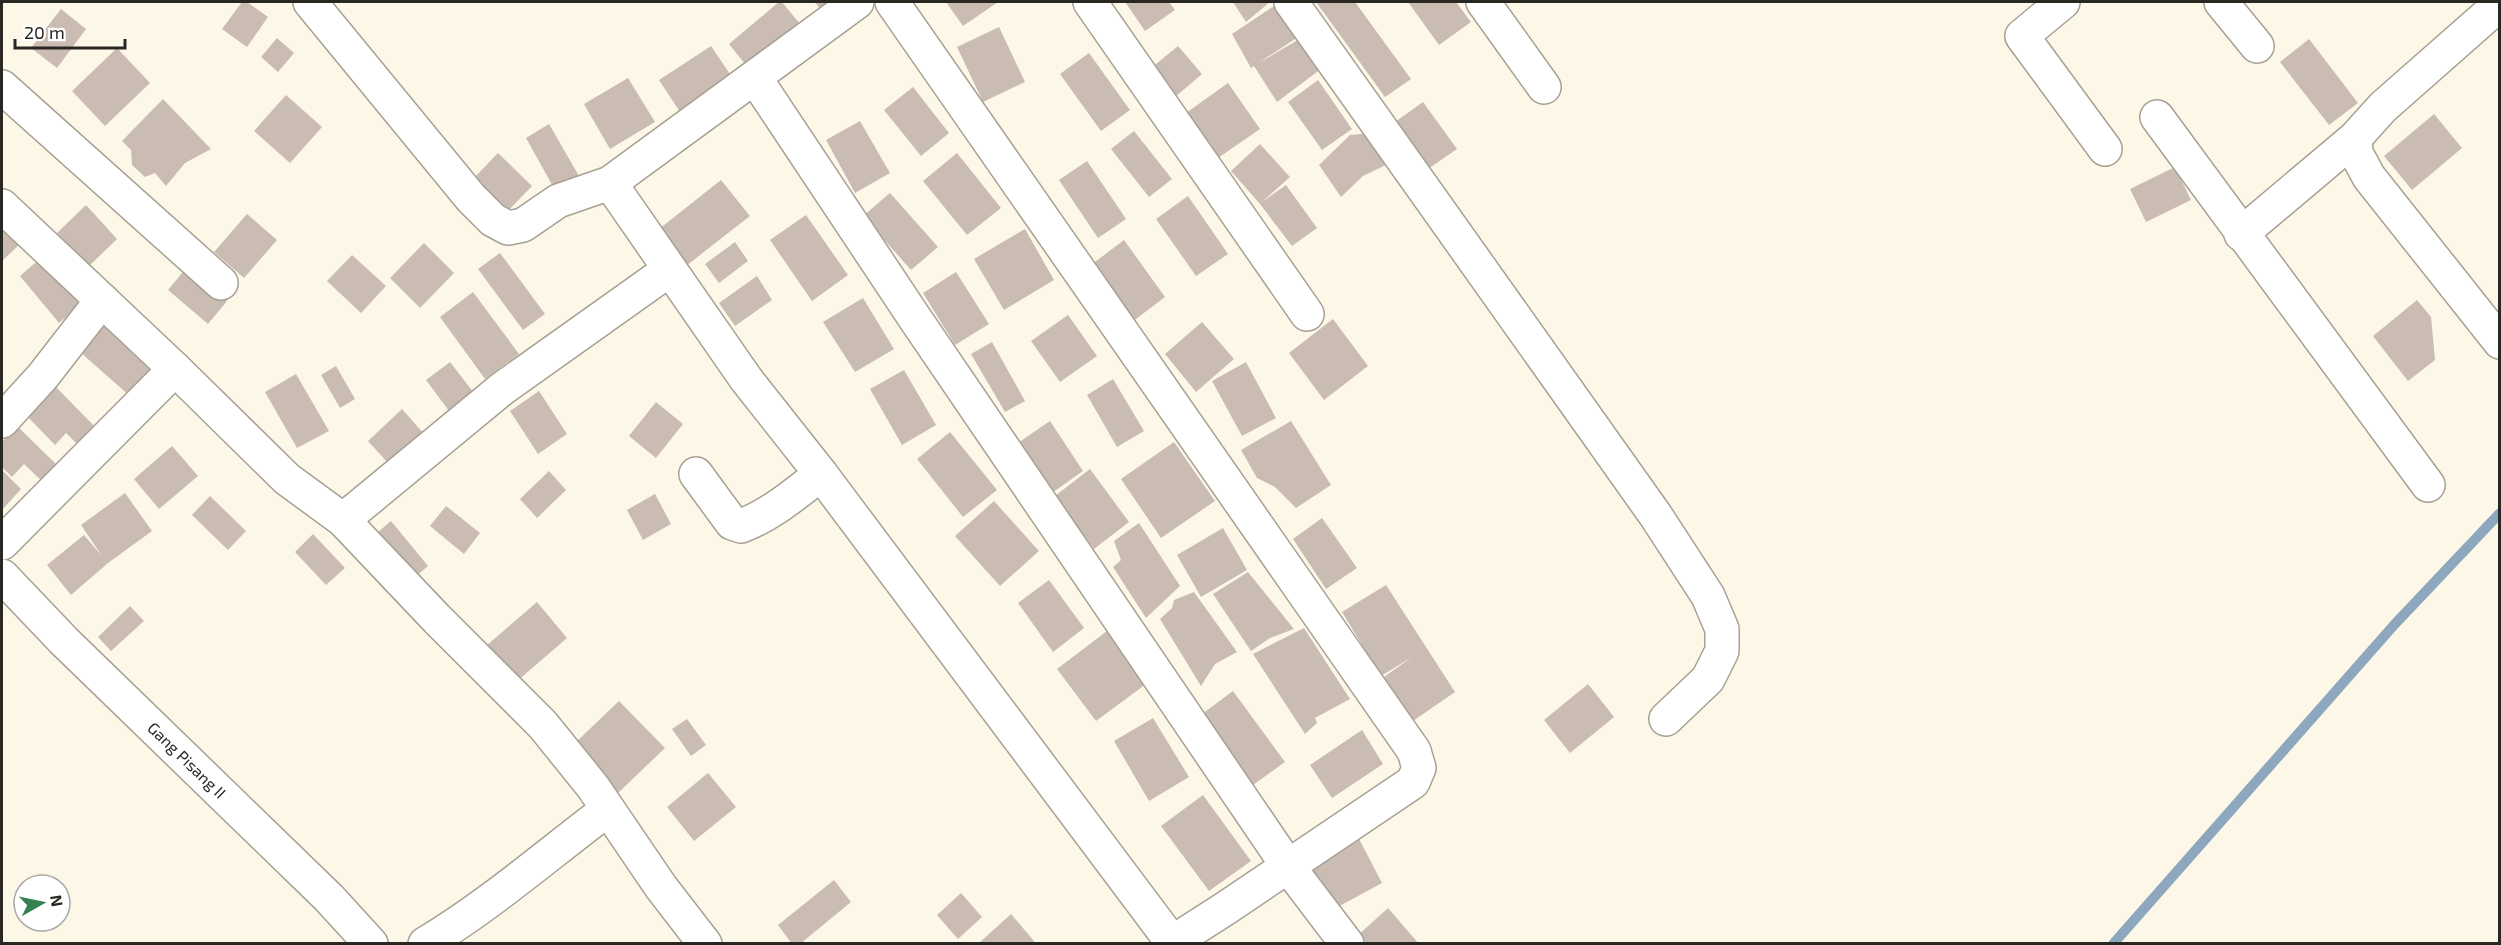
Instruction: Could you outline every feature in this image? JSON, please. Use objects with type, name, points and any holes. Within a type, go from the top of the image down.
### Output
[{"type":"street","points":[[310,2],[471,198],[493,220],[508,228],[523,225],[558,201],[610,183],[857,2]]},
{"type":"street","points":[[610,183],[746,379],[820,474],[1171,943],[1226,908],[1413,782],[1419,768],[1414,751],[892,2]]},
{"type":"street","points":[[1090,2],[1307,314]]},
{"type":"street","points":[[1291,2],[1649,507],[1708,596],[1722,629],[1722,651],[1708,679],[1666,719]]},
{"type":"street","points":[[1483,2],[1544,87]]},
{"type":"street","points":[[2063,2],[2022,36],[2105,149]]},
{"type":"street","points":[[2221,2],[2257,46]]},
{"type":"street","points":[[2241,234],[2355,138],[2383,106],[2499,4]]},
{"type":"street","points":[[755,78],[914,317],[1287,865],[1347,944]]},
{"type":"street","points":[[2,87],[221,283]]},
{"type":"street","points":[[2157,117],[2428,485]]},
{"type":"street","points":[[2355,138],[2356,153],[2369,177],[2499,342]]},
{"type":"street","points":[[2,206],[175,369],[287,479],[343,520],[437,619],[543,725],[593,787],[661,887],[705,944]]},
{"type":"street","points":[[343,520],[503,388],[669,270]]},
{"type":"street","points":[[2,421],[43,376],[102,300]]},
{"type":"street","points":[[2,543],[175,369]]},
{"type":"street","points":[[696,474],[732,523],[741,526],[752,522],[783,502],[820,474]]},
{"type":"street","name":"Gang Pisang II","points":[[2,576],[64,641],[314,883],[371,944]]},
{"type":"street","points":[[425,944],[513,884],[543,858],[608,810]]},
{"type":"building","points":[[242,2],[247,2],[268,17],[247,47],[222,29]]},
{"type":"building","points":[[779,2],[782,2],[804,29],[753,74],[729,44]]},
{"type":"building","points":[[815,2],[836,2],[822,12]]},
{"type":"building","points":[[946,2],[998,2],[963,26]]},
{"type":"building","points":[[1125,2],[1169,2],[1175,10],[1145,31]]},
{"type":"building","points":[[1233,2],[1270,2],[1246,22]]},
{"type":"building","points":[[1280,2],[1304,33],[1257,64],[1303,37],[1325,66],[1277,102],[1254,66],[1251,68],[1232,34]]},
{"type":"building","points":[[1316,2],[1355,2],[1411,79],[1385,97]]},
{"type":"building","points":[[1408,2],[1456,2],[1471,22],[1439,45]]},
{"type":"building","points":[[61,9],[86,29],[57,68],[31,48]]},
{"type":"building","points":[[999,27],[1025,82],[983,102],[957,47]]},
{"type":"building","points":[[277,38],[294,53],[278,72],[261,57]]},
{"type":"building","points":[[2309,39],[2358,103],[2329,125],[2280,62]]},
{"type":"building","points":[[711,46],[734,80],[682,115],[659,80]]},
{"type":"building","points":[[1178,46],[1202,74],[1174,98],[1150,69]]},
{"type":"building","points":[[117,48],[150,83],[105,126],[72,91]]},
{"type":"building","points":[[1089,53],[1130,110],[1101,131],[1060,74]]},
{"type":"building","points":[[628,78],[655,122],[610,149],[584,104]]},
{"type":"building","points":[[1318,80],[1352,129],[1322,150],[1288,102]]},
{"type":"building","points":[[1228,83],[1260,129],[1218,158],[1186,113]]},
{"type":"building","points":[[913,87],[949,133],[921,156],[884,110]]},
{"type":"building","points":[[286,95],[322,127],[290,163],[254,131]]},
{"type":"building","points":[[163,99],[211,149],[185,163],[166,186],[155,173],[145,177],[132,165],[131,150],[122,141]]},
{"type":"building","points":[[1423,102],[1457,149],[1428,169],[1395,122]]},
{"type":"building","points":[[2434,114],[2462,148],[2412,190],[2384,156]]},
{"type":"building","points":[[860,121],[890,173],[855,193],[826,140]]},
{"type":"building","points":[[549,124],[579,176],[555,190],[526,138]]},
{"type":"building","points":[[1134,131],[1172,179],[1149,197],[1111,149]]},
{"type":"building","points":[[1372,133],[1388,164],[1363,176],[1341,197],[1319,165],[1350,135]]},
{"type":"building","points":[[1260,144],[1290,177],[1262,202],[1286,185],[1317,228],[1292,246],[1231,171]]},
{"type":"building","points":[[498,153],[532,186],[508,211],[474,178]]},
{"type":"building","points":[[957,153],[1001,208],[967,235],[923,181]]},
{"type":"building","points":[[1087,161],[1126,219],[1098,238],[1059,180]]},
{"type":"building","points":[[2175,167],[2191,200],[2146,222],[2130,189]]},
{"type":"building","points":[[721,180],[750,216],[682,269],[654,233]]},
{"type":"building","points":[[890,193],[938,247],[911,270],[863,216]]},
{"type":"building","points":[[1188,196],[1228,254],[1196,276],[1156,219]]},
{"type":"building","points":[[86,205],[117,239],[88,267],[57,233]]},
{"type":"building","points":[[247,214],[277,240],[244,278],[214,252]]},
{"type":"building","points":[[806,215],[848,275],[812,301],[770,240]]},
{"type":"building","points":[[2,221],[21,243],[2,261]]},
{"type":"building","points":[[1025,229],[1054,280],[1004,310],[974,259]]},
{"type":"building","points":[[1124,240],[1165,297],[1132,322],[1091,265]]},
{"type":"building","points":[[735,242],[748,261],[719,283],[705,264]]},
{"type":"building","points":[[424,243],[454,273],[420,308],[390,278]]},
{"type":"building","points":[[500,253],[545,314],[523,330],[478,269]]},
{"type":"building","points":[[352,255],[386,286],[361,313],[327,281]]},
{"type":"building","points":[[41,258],[80,305],[59,323],[20,276]]},
{"type":"building","points":[[187,267],[227,301],[208,324],[168,290]]},
{"type":"building","points":[[956,272],[989,324],[955,345],[923,293]]},
{"type":"building","points":[[757,276],[772,300],[735,326],[719,303]]},
{"type":"building","points":[[473,292],[519,354],[485,379],[440,317]]},
{"type":"building","points":[[863,298],[894,349],[855,372],[823,322]]},
{"type":"building","points":[[2417,300],[2431,317],[2435,360],[2408,381],[2373,336]]},
{"type":"building","points":[[105,315],[161,367],[131,397],[80,352],[97,333],[94,326]]},
{"type":"building","points":[[1068,315],[1097,356],[1060,382],[1031,341]]},
{"type":"building","points":[[1333,319],[1368,366],[1324,400],[1289,353]]},
{"type":"building","points":[[1202,322],[1234,359],[1196,392],[1165,354]]},
{"type":"building","points":[[992,342],[1025,401],[1005,412],[971,354]]},
{"type":"building","points":[[450,362],[477,397],[452,415],[426,380]]},
{"type":"building","points":[[1246,362],[1276,418],[1242,436],[1212,381]]},
{"type":"building","points":[[336,366],[355,399],[340,408],[321,375]]},
{"type":"building","points":[[904,370],[936,425],[902,445],[870,389]]},
{"type":"building","points":[[296,374],[329,431],[297,448],[265,392]]},
{"type":"building","points":[[1113,379],[1144,431],[1117,447],[1087,395]]},
{"type":"building","points":[[54,385],[100,432],[82,449],[66,433],[55,445],[25,414]]},
{"type":"building","points":[[539,391],[567,434],[538,454],[510,411]]},
{"type":"building","points":[[656,402],[683,424],[656,458],[629,436]]},
{"type":"building","points":[[402,409],[432,443],[398,474],[368,441]]},
{"type":"building","points":[[1050,421],[1083,471],[1049,495],[1015,445]]},
{"type":"building","points":[[1291,421],[1331,485],[1296,508],[1275,487],[1257,478],[1241,450]]},
{"type":"building","points":[[17,426],[59,467],[44,483],[24,464],[12,477],[2,467],[2,442]]},
{"type":"building","points":[[950,432],[997,490],[963,517],[917,459]]},
{"type":"building","points":[[1174,442],[1215,501],[1161,538],[1121,479]]},
{"type":"building","points":[[172,446],[198,476],[159,509],[134,479]]},
{"type":"building","points":[[1090,469],[1129,522],[1094,549],[1055,496]]},
{"type":"building","points":[[2,470],[21,489],[2,510]]},
{"type":"building","points":[[549,471],[566,490],[537,518],[520,499]]},
{"type":"building","points":[[125,493],[152,531],[108,563],[71,595],[47,565],[84,535],[102,556],[81,525]]},
{"type":"building","points":[[655,494],[671,524],[643,540],[627,510]]},
{"type":"building","points":[[210,496],[246,531],[228,550],[192,515]]},
{"type":"building","points":[[994,501],[1039,551],[1000,586],[955,536]]},
{"type":"building","points":[[446,506],[480,533],[464,554],[430,526]]},
{"type":"building","points":[[1322,518],[1357,568],[1326,589],[1293,539]]},
{"type":"building","points":[[391,521],[428,566],[407,584],[370,539]]},
{"type":"building","points":[[1139,523],[1180,586],[1146,618],[1113,567],[1121,560],[1114,541]]},
{"type":"building","points":[[1223,528],[1247,570],[1201,597],[1177,555]]},
{"type":"building","points":[[313,534],[345,568],[326,585],[295,552]]},
{"type":"building","points":[[1248,572],[1294,629],[1270,638],[1251,651],[1213,594]]},
{"type":"building","points":[[1049,580],[1084,628],[1053,652],[1018,603]]},
{"type":"building","points":[[1386,585],[1455,692],[1413,721],[1384,677],[1412,657],[1381,676],[1342,612]]},
{"type":"building","points":[[1194,592],[1237,652],[1215,664],[1201,686],[1160,619],[1172,608],[1174,600]]},
{"type":"building","points":[[537,602],[567,638],[516,682],[486,646]]},
{"type":"building","points":[[130,606],[144,621],[111,651],[98,637]]},
{"type":"building","points":[[1304,628],[1350,699],[1315,718],[1317,723],[1305,734],[1253,654]]},
{"type":"building","points":[[1107,631],[1146,684],[1096,721],[1057,669]]},
{"type":"building","points":[[1588,684],[1614,717],[1570,753],[1544,720]]},
{"type":"building","points":[[1233,691],[1285,762],[1253,785],[1202,714]]},
{"type":"building","points":[[619,701],[665,748],[618,793],[573,745]]},
{"type":"building","points":[[1153,718],[1189,777],[1149,801],[1114,741]]},
{"type":"building","points":[[687,719],[706,745],[691,756],[672,729]]},
{"type":"building","points":[[1362,730],[1383,764],[1332,798],[1310,765]]},
{"type":"building","points":[[708,773],[736,807],[694,841],[667,807]]},
{"type":"building","points":[[1203,795],[1251,861],[1209,891],[1161,826]]},
{"type":"building","points":[[1357,835],[1382,883],[1334,909],[1308,861]]},
{"type":"building","points":[[834,880],[851,902],[800,944],[792,944],[778,925]]},
{"type":"building","points":[[961,893],[982,917],[958,939],[937,915]]},
{"type":"building","points":[[1388,908],[1419,944],[1362,944],[1356,937]]},
{"type":"building","points":[[1011,914],[1034,941],[1032,944],[978,944]]},
{"type":"waterway","points":[[2113,944],[2394,625],[2500,513]]}]
